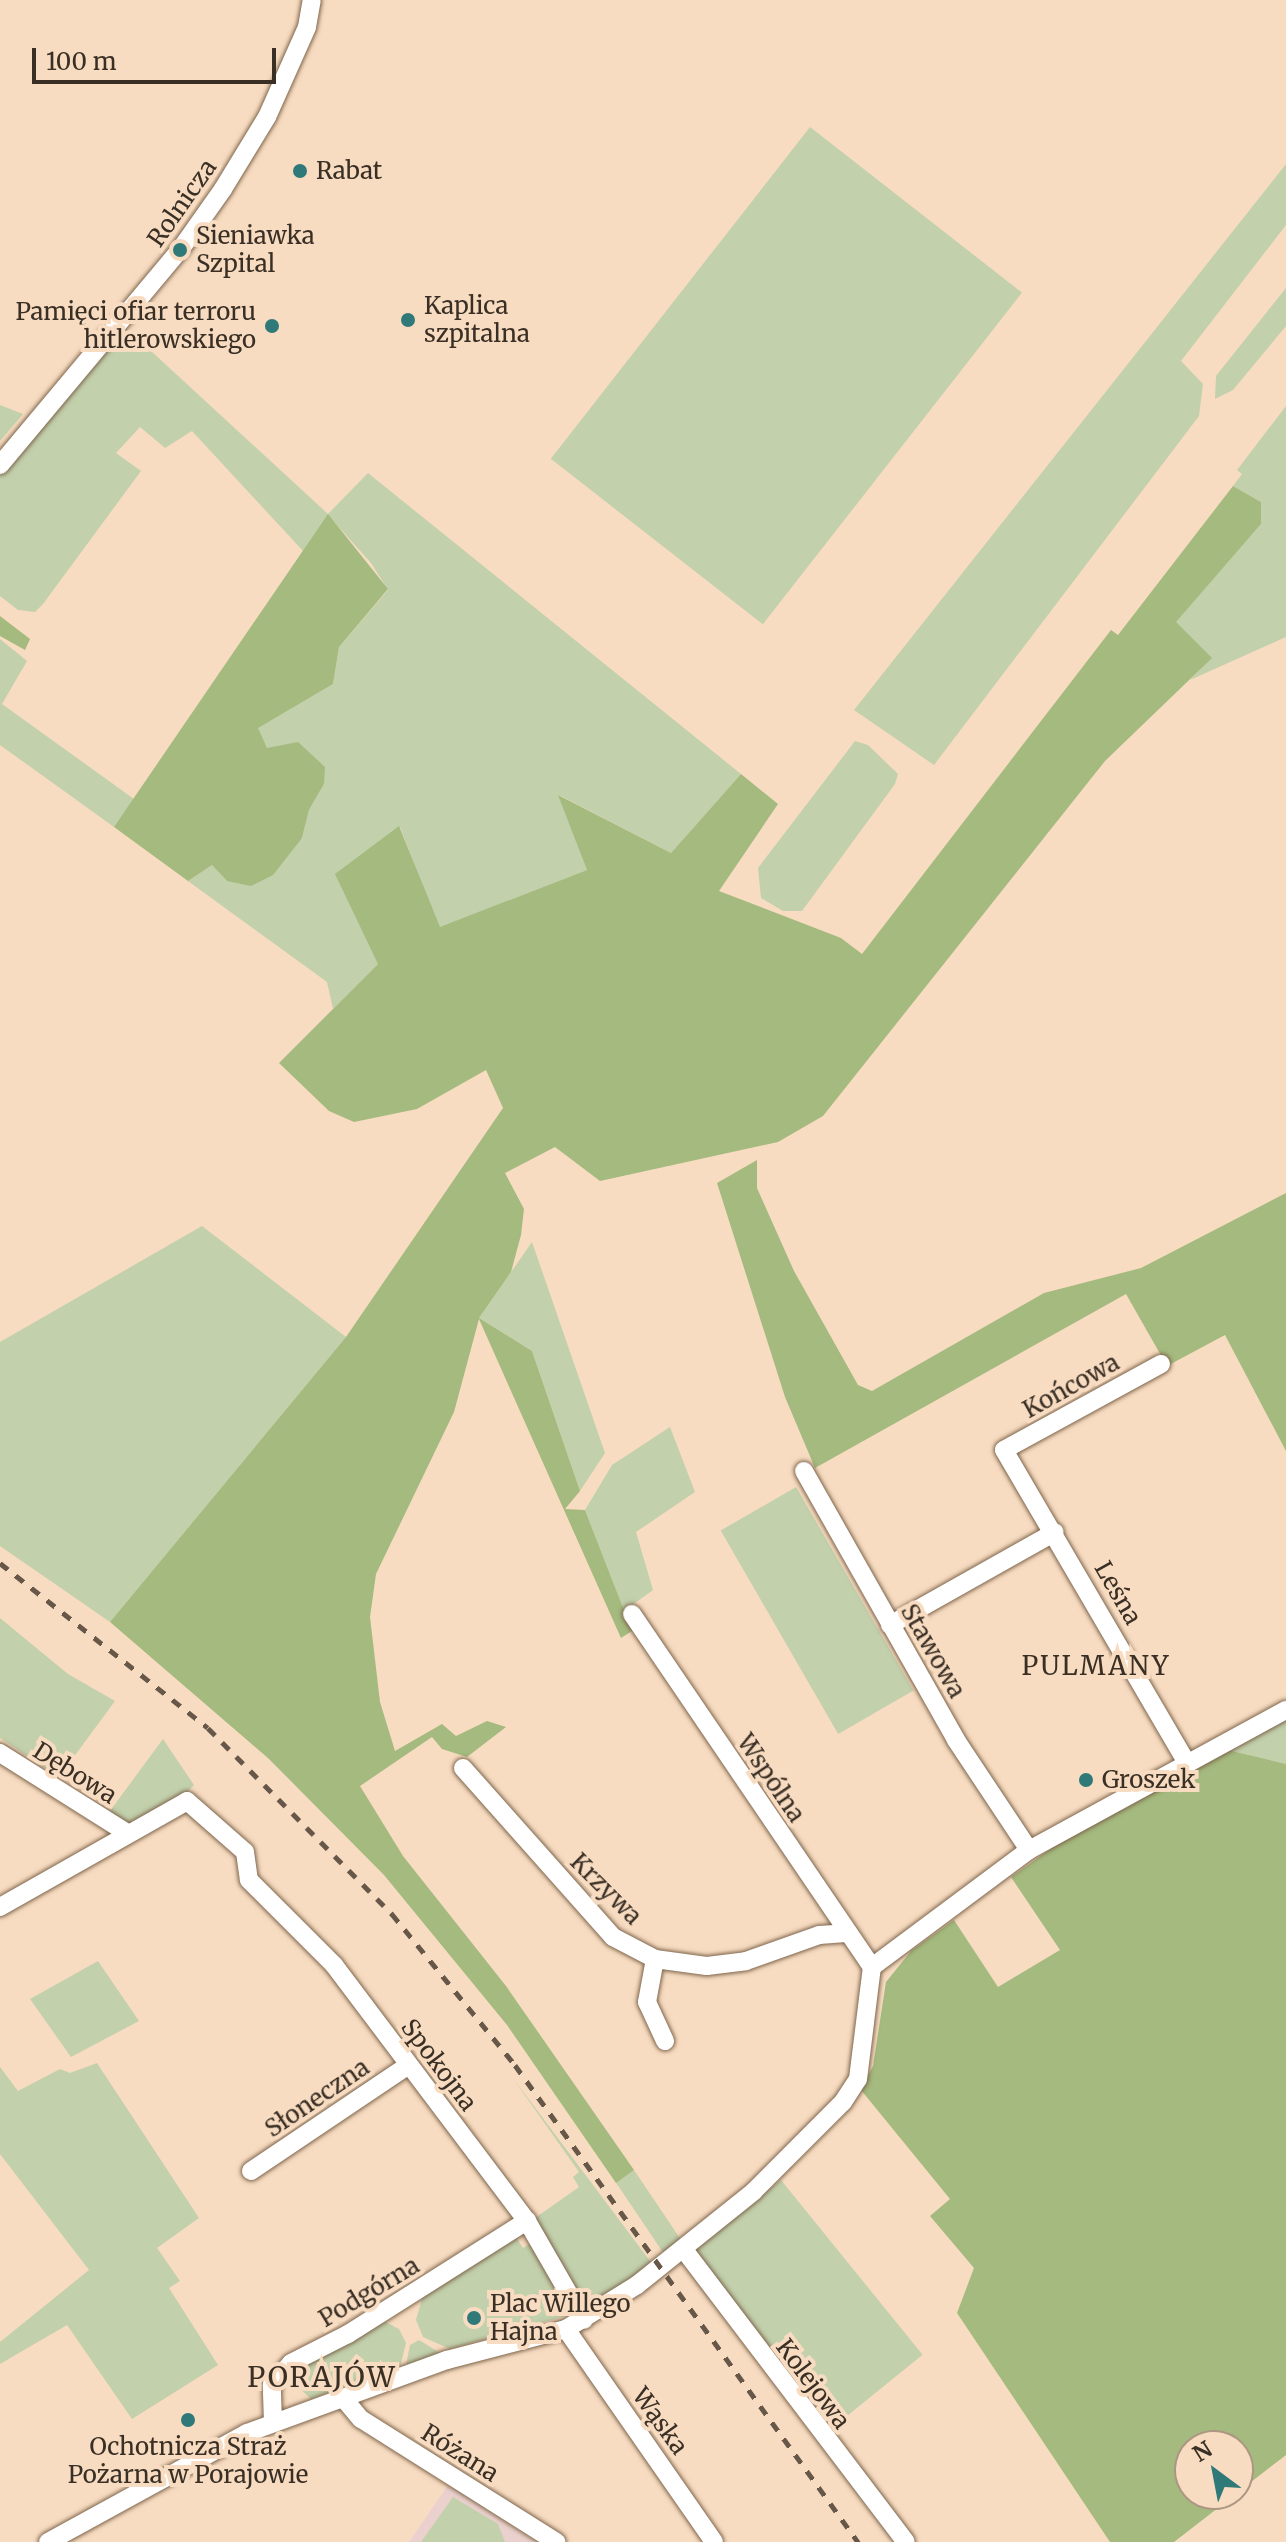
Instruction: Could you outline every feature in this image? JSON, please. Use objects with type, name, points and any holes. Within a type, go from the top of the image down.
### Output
[{"type":"street","name":"Rolnicza","points":[[0,465],[180,250],[223,189],[267,117],[307,27],[312,0]]},
{"type":"street","name":"Końcowa","points":[[1004,1450],[1161,1364]]},
{"type":"street","name":"Leśna","points":[[1004,1450],[1055,1532],[1186,1761]]},
{"type":"street","name":"Stawowa","points":[[804,1471],[971,1765],[1029,1850]]},
{"type":"street","points":[[890,1625],[1055,1532]]},
{"type":"street","name":"Wspólna","points":[[632,1614],[872,1967]]},
{"type":"street","points":[[48,2542],[273,2422],[447,2360],[566,2329],[584,2320],[685,2251],[753,2192],[843,2102],[858,2079],[872,1967],[1029,1850],[1186,1761],[1286,1710]]},
{"type":"street","name":"Dębowa","points":[[0,1753],[127,1833]]},
{"type":"street","name":"Krzywa","points":[[463,1768],[613,1937],[655,1959],[707,1966],[746,1961],[819,1935],[846,1933]]},
{"type":"street","name":"Dębowa","points":[[0,1907],[187,1801],[245,1852]]},
{"type":"street","name":"Spokojna","points":[[245,1852],[249,1880],[334,1965],[527,2221],[584,2320]]},
{"type":"street","points":[[655,1959],[647,2002],[665,2041]]},
{"type":"street","name":"Słoneczna","points":[[251,2171],[409,2065]]},
{"type":"street","name":"Podgórna","points":[[273,2422],[272,2385],[291,2363],[348,2334],[527,2221]]},
{"type":"street","name":"Kolejowa","points":[[685,2251],[906,2542]]},
{"type":"street","name":"Wąska","points":[[566,2329],[714,2542]]},
{"type":"street","name":"Różana","points":[[344,2399],[361,2419],[556,2542]]},
{"type":"shaded area","points":[[448,2485],[536,2542],[409,2542]]},
{"type":"green space","points":[[810,127],[1022,293],[763,624],[551,459]]},
{"type":"green space","points":[[1286,164],[1286,225],[1181,361],[1203,384],[1199,416],[934,765],[854,710]]},
{"type":"green space","points":[[1286,288],[1286,326],[1233,390],[1215,399],[1216,376]]},
{"type":"green space","points":[[125,327],[328,514],[368,473],[741,774],[671,853],[559,795],[587,870],[439,928],[400,827],[378,964],[333,1009],[327,982],[188,881],[212,865],[227,881],[302,838],[309,810],[324,784],[267,748],[257,728],[333,684],[339,647],[388,590],[371,563],[328,515],[303,551],[192,431],[165,448],[140,427],[116,453],[141,471],[43,604],[35,612],[18,610],[0,596],[0,475]]},
{"type":"green space","points":[[0,405],[23,414],[0,441]]},
{"type":"green space","points":[[1286,406],[1286,637],[1190,680],[1211,658],[1175,622],[1261,524],[1261,502],[1233,486],[1242,474],[1237,470]]},
{"type":"green space","points":[[1233,486],[1261,502],[1261,524],[1176,622],[1212,658],[1105,761],[823,1116],[778,1142],[600,1181],[555,1147],[505,1173],[524,1209],[521,1235],[511,1272],[479,1318],[532,1351],[580,1491],[565,1509],[585,1510],[632,1631],[621,1638],[479,1319],[454,1412],[376,1574],[370,1617],[380,1702],[395,1751],[442,1724],[456,1736],[487,1721],[506,1727],[467,1757],[442,1749],[432,1737],[360,1786],[403,1856],[506,1986],[634,2170],[616,2183],[507,2025],[384,1875],[269,1759],[110,1622],[346,1337],[503,1108],[486,1070],[417,1109],[354,1122],[329,1111],[279,1063],[378,964],[335,874],[399,826],[440,927],[587,870],[558,795],[671,853],[741,774],[778,804],[719,891],[841,938],[862,954],[1111,630],[1118,635]]},
{"type":"green space","points":[[328,514],[388,589],[339,647],[333,684],[258,728],[267,748],[298,742],[325,767],[324,784],[309,810],[302,838],[273,875],[251,886],[227,881],[212,865],[188,881],[114,827]]},
{"type":"green space","points":[[0,616],[30,639],[25,650],[0,636]]},
{"type":"green space","points":[[0,639],[27,661],[2,704],[134,799],[114,827],[0,745]]},
{"type":"green space","points":[[855,741],[868,745],[898,774],[895,784],[802,911],[783,911],[761,898],[758,868]]},
{"type":"green space","points":[[757,1160],[757,1188],[794,1271],[858,1385],[872,1391],[1044,1293],[1141,1268],[1286,1193],[1286,1451],[1225,1335],[1167,1366],[1126,1294],[815,1468],[785,1397],[717,1183]]},
{"type":"green space","points":[[202,1226],[346,1337],[110,1622],[0,1546],[0,1342]]},
{"type":"green space","points":[[532,1242],[605,1453],[580,1491],[532,1351],[479,1318]]},
{"type":"green space","points":[[670,1427],[695,1492],[636,1532],[653,1590],[624,1611],[585,1510],[612,1465]]},
{"type":"green space","points":[[796,1487],[914,1691],[838,1734],[721,1530]]},
{"type":"green space","points":[[0,1618],[68,1674],[115,1701],[59,1777],[0,1738]]},
{"type":"green space","points":[[1286,1714],[1286,1764],[1228,1750]]},
{"type":"green space","points":[[163,1739],[194,1785],[183,1797],[127,1828],[107,1815]]},
{"type":"green space","points":[[1228,1750],[1286,1764],[1286,2455],[1254,2480],[1254,2430],[1174,2430],[1174,2510],[1215,2510],[1174,2542],[1110,2542],[957,2313],[974,2268],[930,2216],[950,2199],[861,2090],[873,2066],[886,1982],[911,1951],[954,1920],[998,1987],[1060,1950],[1011,1877],[1056,1845]]},
{"type":"green space","points":[[98,1961],[139,2021],[71,2057],[30,1999]]},
{"type":"green space","points":[[97,2063],[199,2218],[157,2248],[180,2281],[169,2288],[218,2365],[132,2419],[67,2325],[0,2364],[0,2342],[89,2270],[0,2154],[0,2067],[18,2091],[60,2069],[70,2073]]},
{"type":"green space","points":[[512,2077],[653,2265],[595,2305],[584,2303],[535,2218],[579,2187],[573,2177],[579,2172]]},
{"type":"green space","points":[[634,2170],[683,2242],[664,2254],[616,2182]]},
{"type":"green space","points":[[781,2180],[923,2355],[834,2427],[692,2252]]},
{"type":"green space","name":"Plac Willego Hajna","points":[[516,2237],[523,2248],[535,2241],[561,2289],[548,2297],[553,2306],[564,2301],[566,2316],[450,2349],[423,2337],[416,2320],[423,2295]]},
{"type":"green space","points":[[382,2320],[399,2329],[406,2343],[400,2367],[311,2399],[292,2381],[293,2368]]},
{"type":"green space","points":[[419,2340],[440,2353],[406,2365],[410,2345]]},
{"type":"green space","points":[[453,2497],[498,2524],[505,2542],[421,2542]]},
{"type":"railway","points":[[0,1563],[208,1728],[392,1914],[515,2065],[858,2542]]},
{"type":"place","name":"Rabat","points":[[300,171]]},
{"type":"place","name":"Sieniawka Szpital","points":[[180,250]]},
{"type":"place","name":"Kaplica szpitalna","points":[[408,320]]},
{"type":"place","name":"Pamięci ofiar terroru hitlerowskiego","points":[[272,326]]},
{"type":"place","name":"Groszek","points":[[1086,1780]]},
{"type":"place","name":"Plac Willego Hajna","points":[[474,2318]]},
{"type":"place","name":"Ochotnicza Straż Pożarna w Porajowie","points":[[188,2420]]},
{"type":"district","name":"PULMANY","points":[[1096,1666]]},
{"type":"district","name":"PORAJÓW","points":[[322,2377]]}]
